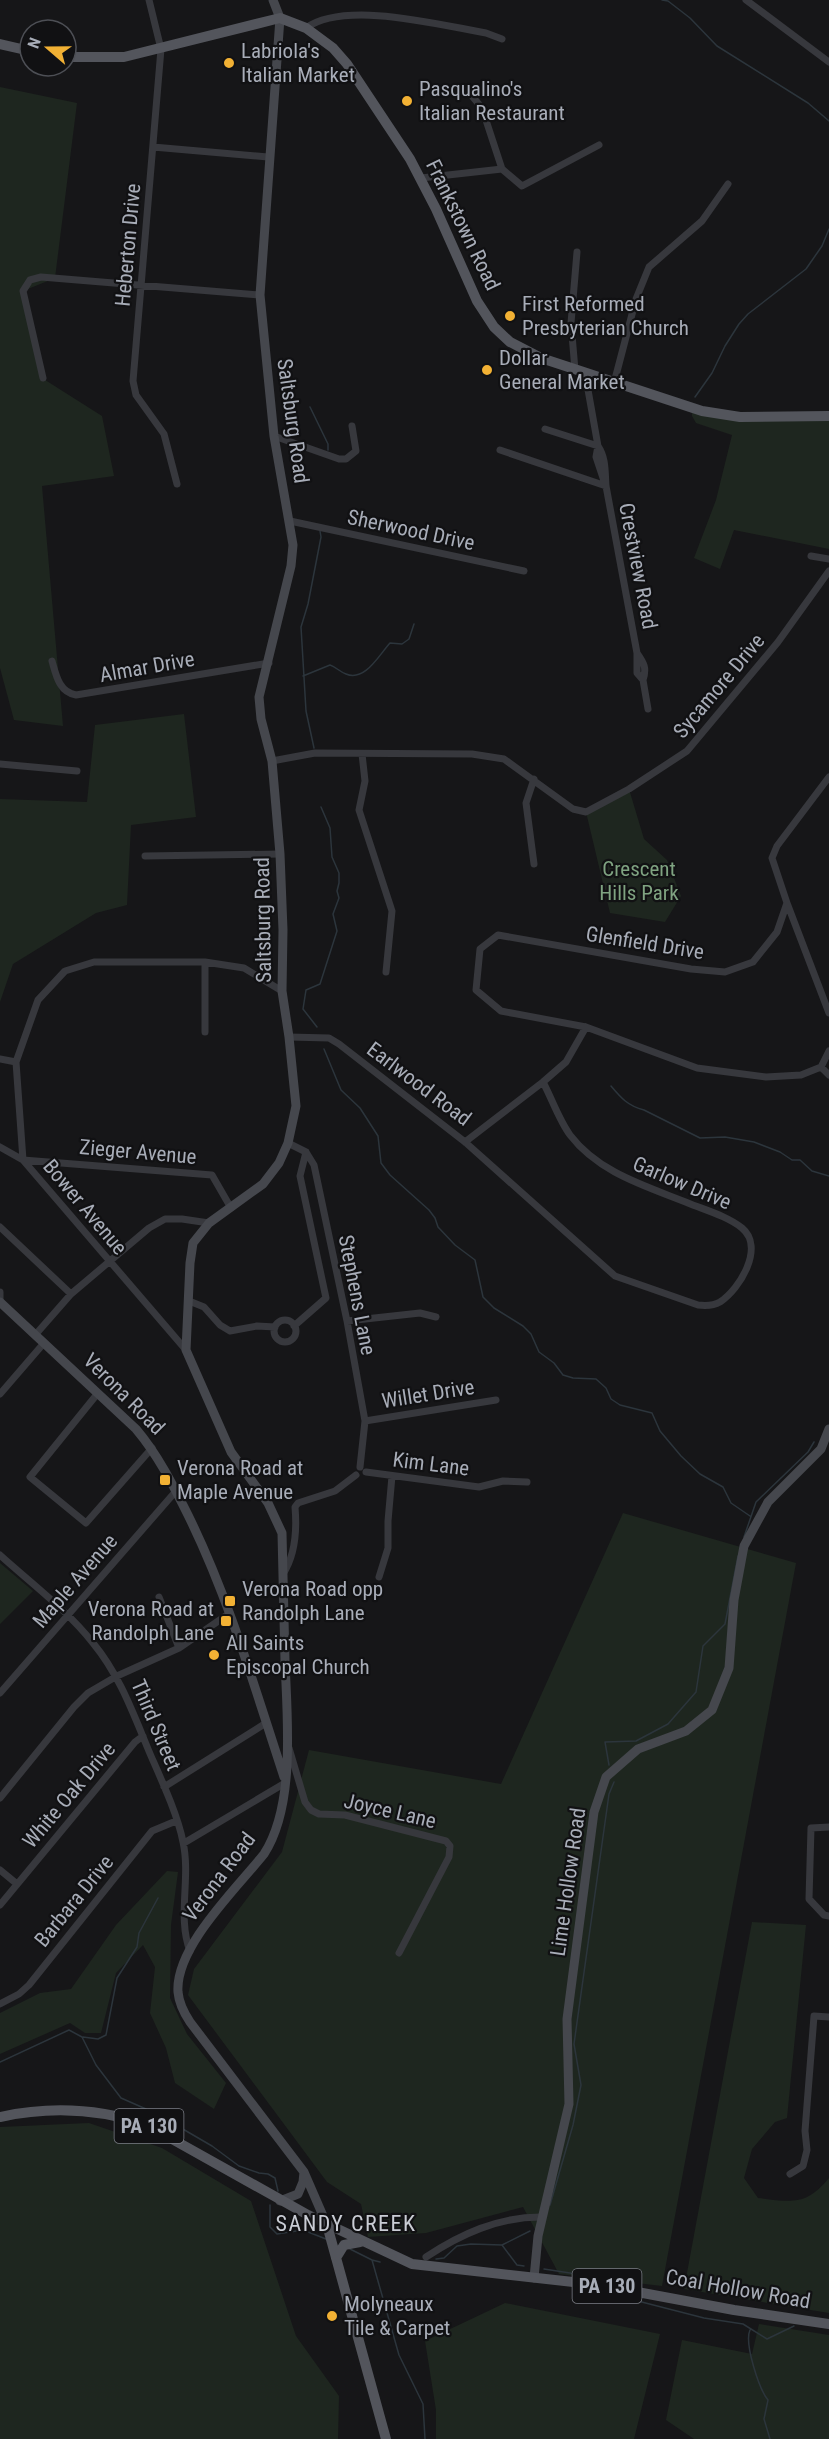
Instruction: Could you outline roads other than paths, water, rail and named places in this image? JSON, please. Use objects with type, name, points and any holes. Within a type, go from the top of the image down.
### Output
[{"type":"main road","name":"Saltsburg Road","points":[[273,0],[280,18],[268,157],[260,295],[274,436],[293,545],[291,566],[259,697],[259,706],[272,760],[284,930],[282,991],[296,1106],[288,1143],[279,1163],[263,1184],[209,1223],[193,1243],[186,1350],[231,1452],[268,1503],[282,1533],[288,1742],[285,1783]]},
{"type":"main road","points":[[78,57],[124,57],[280,18]]},
{"type":"main road","name":"Frankstown Road","points":[[280,18],[306,28],[333,48],[347,64],[421,178],[477,301],[494,327],[510,342],[529,353],[674,404],[722,415],[829,416]]},
{"type":"main road","points":[[0,45],[18,49]]},
{"type":"main road","name":"Verona Road","points":[[0,1301],[136,1429],[152,1448],[205,1550],[230,1613],[285,1783],[276,1829],[269,1846],[206,1925],[189,1951],[178,1982],[179,1998],[185,2014],[304,2172],[338,2246],[386,2439]]},
{"type":"main road","name":"Lime Hollow Road","points":[[534,2278],[541,2217],[568,2104],[567,2019],[594,1812],[606,1777],[638,1749],[686,1731],[712,1710],[729,1668],[734,1600],[744,1546],[768,1502],[821,1449],[829,1429]]},
{"type":"main road","name":"PA 130","points":[[0,2116],[41,2110],[71,2109],[122,2116],[161,2132],[280,2201],[327,2225]]},
{"type":"main road","points":[[280,2201],[298,2194],[304,2172]]},
{"type":"main road","name":"Coal Hollow Road","points":[[327,2225],[400,2260],[424,2267],[609,2287],[734,2310],[829,2324]]},
{"type":"main road","points":[[338,2246],[360,2242]]},
{"type":"street","name":"Heberton Drive","points":[[149,0],[161,49],[133,381],[136,395],[164,434],[177,484]]},
{"type":"street","points":[[746,0],[829,62]]},
{"type":"street","points":[[306,28],[324,18],[371,14],[486,33],[502,39]]},
{"type":"street","points":[[472,96],[482,108],[502,169],[522,186],[599,145]]},
{"type":"street","points":[[153,147],[268,157]]},
{"type":"street","points":[[421,178],[502,169]]},
{"type":"street","points":[[614,383],[636,299],[650,267],[702,221],[728,184]]},
{"type":"street","name":"Crestview Road","points":[[577,252],[571,323],[598,446],[597,465],[606,486],[637,653],[645,664],[646,671],[643,680],[648,709]]},
{"type":"street","points":[[42,378],[23,291],[30,280],[41,277],[260,295]]},
{"type":"street","points":[[274,436],[339,459],[345,459],[356,451],[352,426]]},
{"type":"street","points":[[545,429],[598,446]]},
{"type":"street","points":[[500,450],[606,486]]},
{"type":"street","name":"Sherwood Drive","points":[[290,521],[524,571]]},
{"type":"street","points":[[811,556],[829,559]]},
{"type":"street","name":"Sycamore Drive","points":[[272,760],[315,753],[472,754],[504,759],[573,809],[586,812],[629,789],[687,751],[778,642],[829,571]]},
{"type":"street","name":"Almar Drive","points":[[52,661],[60,685],[68,693],[76,695],[269,663]]},
{"type":"street","points":[[362,754],[365,781],[358,810],[392,911],[386,972]]},
{"type":"street","points":[[0,764],[77,771]]},
{"type":"street","points":[[829,777],[777,846],[772,858],[829,1013]]},
{"type":"street","points":[[534,779],[526,803],[534,864]]},
{"type":"street","points":[[145,856],[280,854]]},
{"type":"street","name":"Glenfield Drive","points":[[586,1027],[501,1011],[476,990],[480,949],[498,935],[691,969],[726,972],[753,963],[777,932],[787,903]]},
{"type":"street","points":[[0,1059],[16,1062],[38,1000],[65,971],[94,962],[205,962],[244,968],[282,991]]},
{"type":"street","points":[[205,962],[205,1032]]},
{"type":"street","points":[[586,1027],[697,1068],[766,1077],[801,1076],[821,1067],[829,1051]]},
{"type":"street","name":"Earlwood Road","points":[[289,1037],[334,1040],[465,1142],[566,1062],[586,1027]]},
{"type":"street","name":"Bower Avenue","points":[[16,1062],[23,1160],[186,1350]]},
{"type":"street","points":[[821,1067],[829,1075]]},
{"type":"street","name":"Garlow Drive","points":[[465,1142],[615,1276],[698,1305],[711,1306],[721,1302],[738,1282],[751,1259],[752,1244],[743,1229],[721,1216],[612,1172],[584,1151],[569,1134],[543,1082]]},
{"type":"street","points":[[274,1327],[276,1337],[284,1341],[294,1336],[294,1326],[326,1298],[300,1176],[306,1152],[288,1143]]},
{"type":"street","points":[[0,1147],[23,1160]]},
{"type":"street","name":"Stephens Lane","points":[[306,1152],[314,1166],[365,1421],[363,1469]]},
{"type":"street","name":"Zieger Avenue","points":[[23,1160],[212,1175],[231,1208]]},
{"type":"street","points":[[36,1335],[71,1294],[108,1261],[165,1219],[209,1223]]},
{"type":"street","points":[[0,1227],[71,1294]]},
{"type":"street","points":[[0,1292],[0,1301]]},
{"type":"street","points":[[189,1301],[204,1307],[220,1325],[230,1331],[257,1326],[274,1327]]},
{"type":"street","points":[[347,1322],[420,1313],[436,1317]]},
{"type":"street","points":[[274,1327],[279,1321],[286,1320],[294,1326]]},
{"type":"street","points":[[0,1394],[44,1342]]},
{"type":"street","points":[[98,1393],[30,1477],[86,1523],[152,1448]]},
{"type":"street","name":"Willet Drive","points":[[365,1421],[496,1400]]},
{"type":"street","points":[[283,1574],[292,1553],[296,1527],[295,1507],[298,1503],[334,1491],[356,1475],[363,1476],[363,1469]]},
{"type":"street","name":"Kim Lane","points":[[363,1469],[392,1476],[479,1487],[503,1481],[527,1482]]},
{"type":"street","points":[[379,1577],[388,1548],[392,1476]]},
{"type":"street","name":"Maple Avenue","points":[[0,1694],[176,1491]]},
{"type":"street","name":"Third Street","points":[[0,1555],[67,1615],[93,1642],[117,1676],[164,1787],[184,1843],[186,1888],[184,1936],[189,1951]]},
{"type":"street","points":[[159,1597],[179,1648]]},
{"type":"street","points":[[0,1798],[88,1693],[117,1676],[179,1648],[230,1613]]},
{"type":"street","points":[[164,1787],[266,1723]]},
{"type":"street","name":"White Oak Drive","points":[[0,1905],[135,1742],[143,1736]]},
{"type":"street","name":"Joyce Lane","points":[[288,1742],[305,1802],[311,1810],[319,1814],[345,1815],[435,1838],[446,1841],[450,1846],[449,1857],[399,1953]]},
{"type":"street","points":[[184,1843],[285,1783]]},
{"type":"street","name":"Barbara Drive","points":[[0,2004],[19,1994],[29,1985],[152,1831],[176,1821]]},
{"type":"street","points":[[829,1827],[811,1828],[809,1899],[824,1915],[829,1916]]},
{"type":"street","points":[[0,1870],[16,1884]]},
{"type":"street","points":[[790,2174],[803,2166],[807,2150],[805,2131],[814,2016],[829,2017]]},
{"type":"street","points":[[426,2257],[456,2238],[485,2226],[502,2221],[541,2217]]},
{"type":"waterway","points":[[662,0],[668,1],[690,18],[717,46],[808,103],[829,121]]},
{"type":"waterway","points":[[695,397],[712,373],[739,324],[748,314],[806,269],[822,246],[829,229]]},
{"type":"waterway","points":[[310,407],[328,444],[328,450]]},
{"type":"waterway","points":[[314,748],[306,711],[301,627],[308,604],[321,537],[320,531]]},
{"type":"waterway","points":[[303,676],[330,665],[346,674],[359,674],[371,666],[390,643],[402,644],[409,639],[414,624]]},
{"type":"waterway","points":[[317,1027],[303,1009],[306,990],[320,984],[337,931],[333,914],[339,898],[337,891],[339,873],[332,857],[330,828],[321,807]]},
{"type":"waterway","points":[[324,1049],[341,1090],[360,1108],[378,1136],[381,1163],[390,1175],[429,1210],[438,1227],[455,1245],[475,1260],[483,1297],[494,1308],[523,1326],[531,1334],[539,1352],[554,1363],[563,1375],[596,1379],[606,1388],[611,1399],[620,1405],[652,1413],[660,1431],[681,1456],[700,1474],[723,1487],[731,1503],[750,1516]]},
{"type":"waterway","points":[[611,1086],[629,1104],[700,1138],[725,1137],[754,1142],[780,1152],[792,1160],[800,1160],[812,1171],[829,1176]]},
{"type":"waterway","points":[[744,1537],[756,1502],[808,1452],[814,1442]]},
{"type":"waterway","points":[[609,1765],[605,1742],[636,1741],[668,1724],[696,1692],[703,1646],[725,1624],[738,1556]]},
{"type":"waterway","points":[[550,2205],[573,2125],[581,2085],[574,2044],[609,1794],[614,1782]]},
{"type":"waterway","points":[[83,2037],[98,2039],[106,2035],[117,1978],[137,1947],[139,1933],[158,1898]]},
{"type":"waterway","name":"SANDY CREEK","points":[[0,2062],[69,2030],[82,2037],[96,2065],[121,2098],[146,2109]]},
{"type":"waterway","name":"SANDY CREEK","points":[[157,2114],[212,2146],[239,2166],[275,2178],[278,2191]]},
{"type":"waterway","name":"SANDY CREEK","points":[[270,2205],[270,2227],[277,2234],[303,2230],[326,2239]]},
{"type":"waterway","points":[[436,2259],[444,2258],[457,2246],[502,2245],[530,2231]]},
{"type":"waterway","points":[[502,2245],[517,2265],[524,2266]]},
{"type":"waterway","name":"SANDY CREEK","points":[[350,2249],[372,2260],[399,2355],[423,2404],[425,2439]]},
{"type":"waterway","name":"SANDY CREEK","points":[[372,2260],[380,2262]]},
{"type":"waterway","points":[[544,2269],[583,2275],[601,2275],[619,2281]]},
{"type":"waterway","points":[[630,2299],[704,2318],[743,2324],[767,2339],[794,2326]]},
{"type":"waterway","points":[[750,2330],[749,2345],[753,2366],[768,2400],[764,2419],[770,2439]]},
{"type":"place","name":"Labriola's Italian Market","points":[[229,63]]},
{"type":"place","name":"Pasqualino's Italian Restaurant","points":[[407,101]]},
{"type":"place","name":"First Reformed Presbyterian Church","points":[[510,316]]},
{"type":"place","name":"Dollar General Market","points":[[487,370]]},
{"type":"place","name":"Verona Road at Maple Avenue","points":[[165,1480]]},
{"type":"place","name":"Verona Road opp Randolph Lane","points":[[230,1601]]},
{"type":"place","name":"Verona Road at Randolph Lane","points":[[226,1621]]},
{"type":"place","name":"All Saints Episcopal Church","points":[[214,1655]]},
{"type":"place","name":"Molyneaux Tile & Carpet","points":[[332,2316]]},
{"type":"district","name":"SANDY CREEK","points":[[346,2223]]},
{"type":"park label","name":"Crescent Hills Park","points":[[639,881]]}]
